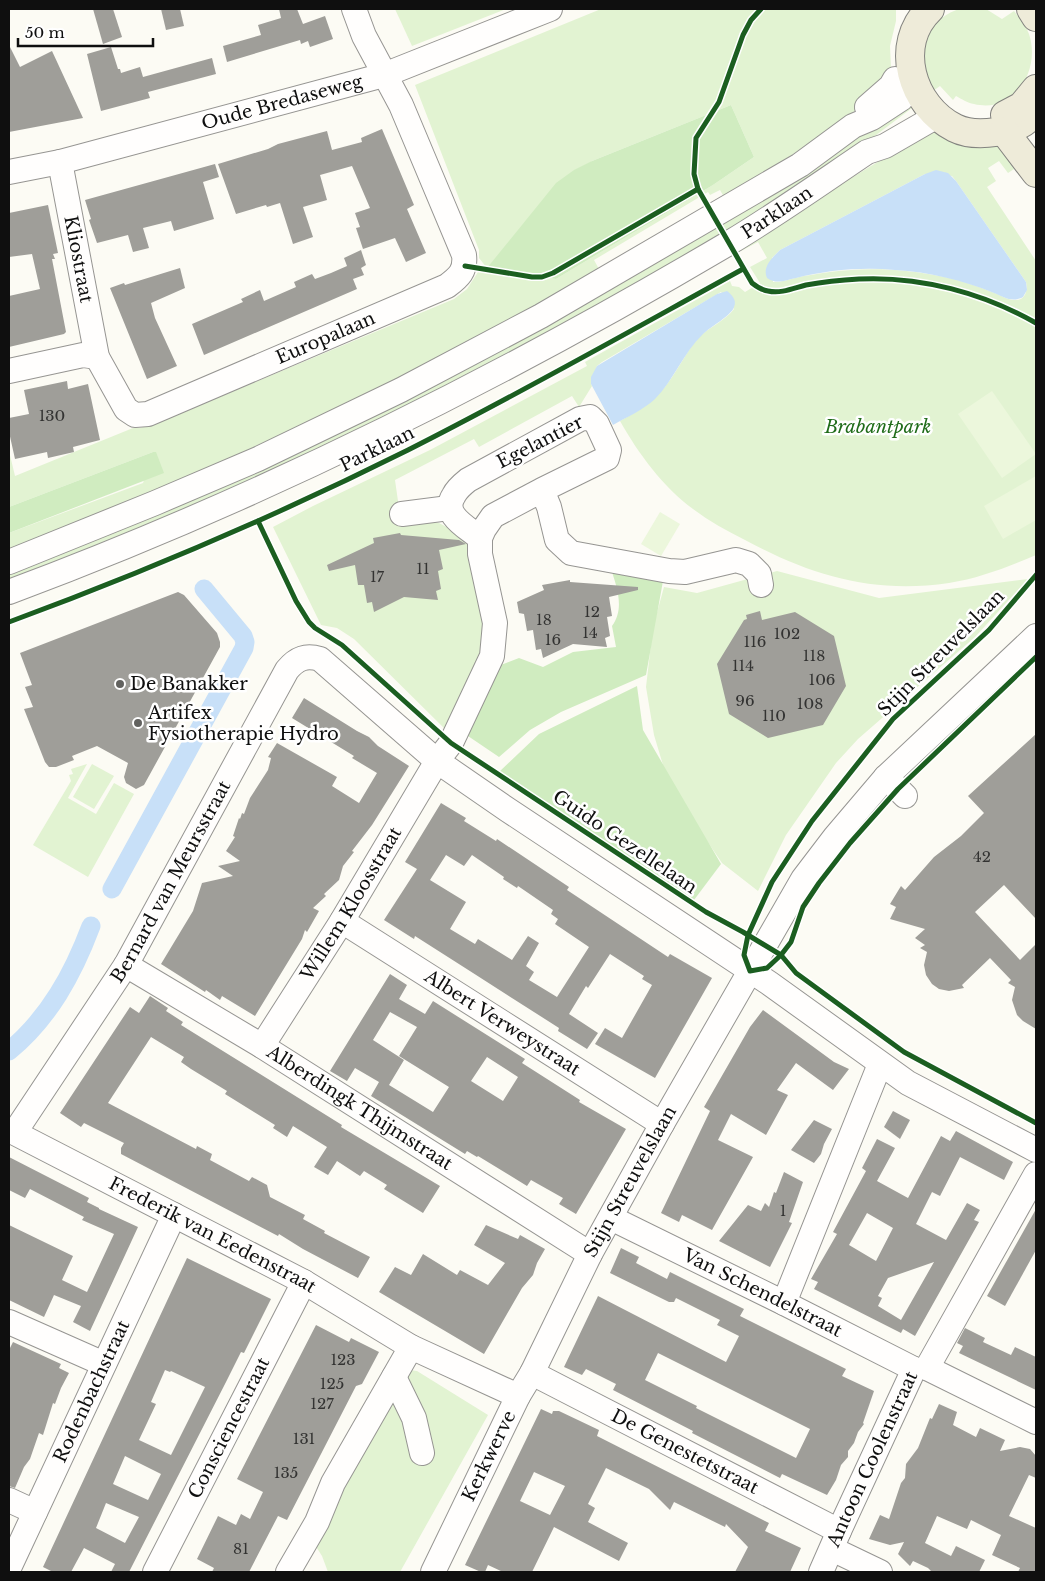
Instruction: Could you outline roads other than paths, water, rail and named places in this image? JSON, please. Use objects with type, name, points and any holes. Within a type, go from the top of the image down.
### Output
[{"type":"main road","points":[[1031,9],[1036,17]]},
{"type":"main road","points":[[916,11],[903,24],[898,44],[919,96],[955,128],[987,133],[1004,131],[1017,126],[1034,107]]},
{"type":"main road","points":[[919,96],[971,118],[980,119],[1003,116],[1014,111],[1034,107]]},
{"type":"main road","points":[[1004,131],[1030,171]]},
{"type":"street","points":[[354,9],[364,36],[384,75]]},
{"type":"street","name":"Oude Bredaseweg","points":[[9,172],[60,162],[384,75],[550,9]]},
{"type":"street","name":"Europalaan","points":[[98,357],[126,410],[135,415],[142,415],[447,286],[459,277],[465,266],[464,255],[401,105],[384,75]]},
{"type":"street","name":"Parklaan","points":[[9,562],[240,466],[401,390],[541,316],[714,216],[800,165],[853,126],[872,118],[901,100],[919,96]]},
{"type":"street","name":"Parklaan","points":[[9,592],[146,539],[237,499],[418,414],[556,342],[729,243],[867,152],[919,96]]},
{"type":"street","name":"Kliostraat","points":[[60,162],[98,357]]},
{"type":"street","points":[[9,371],[84,355],[98,357]]},
{"type":"street","name":"Egelantier","points":[[450,508],[453,495],[468,480],[580,419],[590,417],[597,424],[609,450],[607,458],[493,516],[480,538]]},
{"type":"street","points":[[542,490],[550,507],[557,540],[570,553],[684,572],[736,560],[749,564],[759,574],[761,585]]},
{"type":"street","points":[[402,514],[450,508],[454,518],[480,538],[480,554],[495,622],[492,656],[451,743],[437,761],[769,983],[908,1083],[1036,1150]]},
{"type":"street","name":"Stijn Streuvelslaan","points":[[518,1396],[532,1373],[590,1254],[662,1124],[803,879],[835,837],[886,777],[1036,636]]},
{"type":"street","name":"Bernard van Meursstraat","points":[[12,1131],[126,965],[293,662],[312,657],[320,659],[437,761]]},
{"type":"street","name":"Willem Kloosstraat","points":[[262,1046],[342,921],[437,761]]},
{"type":"street","points":[[886,777],[905,796]]},
{"type":"street","name":"Albert Verweystraat","points":[[342,921],[662,1124]]},
{"type":"street","name":"Alberdingk Thijmstraat","points":[[126,965],[262,1046],[477,1193],[590,1254]]},
{"type":"street","points":[[784,1303],[880,1064]]},
{"type":"street","name":"Frederik van Eedenstraat","points":[[12,1131],[304,1282],[411,1347]]},
{"type":"street","name":"Antoon Coolenstraat","points":[[821,1572],[921,1369],[1036,1174]]},
{"type":"street","name":"Rodenbachstraat","points":[[9,1568],[174,1215]]},
{"type":"street","name":"Van Schendelstraat","points":[[611,1218],[921,1369],[1036,1422]]},
{"type":"street","name":"Consciencestraat","points":[[155,1572],[304,1282]]},
{"type":"street","points":[[9,1322],[104,1364]]},
{"type":"street","points":[[288,1572],[317,1522],[333,1483],[411,1347]]},
{"type":"street","name":"Kerkwerve","points":[[411,1347],[518,1396],[433,1572]]},
{"type":"street","name":"De Genestetstraat","points":[[532,1373],[836,1540],[880,1572]]},
{"type":"street","points":[[394,1377],[414,1418],[422,1453]]},
{"type":"street","points":[[9,1500],[35,1512]]},
{"type":"water","points":[[936,170],[948,173],[956,181],[1026,282],[1027,290],[1023,297],[1008,299],[982,288],[945,277],[895,270],[845,270],[808,275],[778,282],[767,278],[767,266],[780,250]]},
{"type":"water","points":[[727,291],[734,300],[735,304],[732,310],[696,341],[662,392],[655,399],[613,425],[591,384],[591,377],[597,366],[717,294]]},
{"type":"waterway","points":[[112,889],[244,648],[243,636],[204,589]]},
{"type":"waterway","points":[[9,1051],[48,1010],[68,978],[91,926]]},
{"type":"place","name":"De Banakker","points":[[120,684]]},
{"type":"place","name":"Artifex Fysiotherapie Hydro","points":[[138,723]]},
{"type":"park label","name":"Brabantpark","points":[[878,427]]}]
